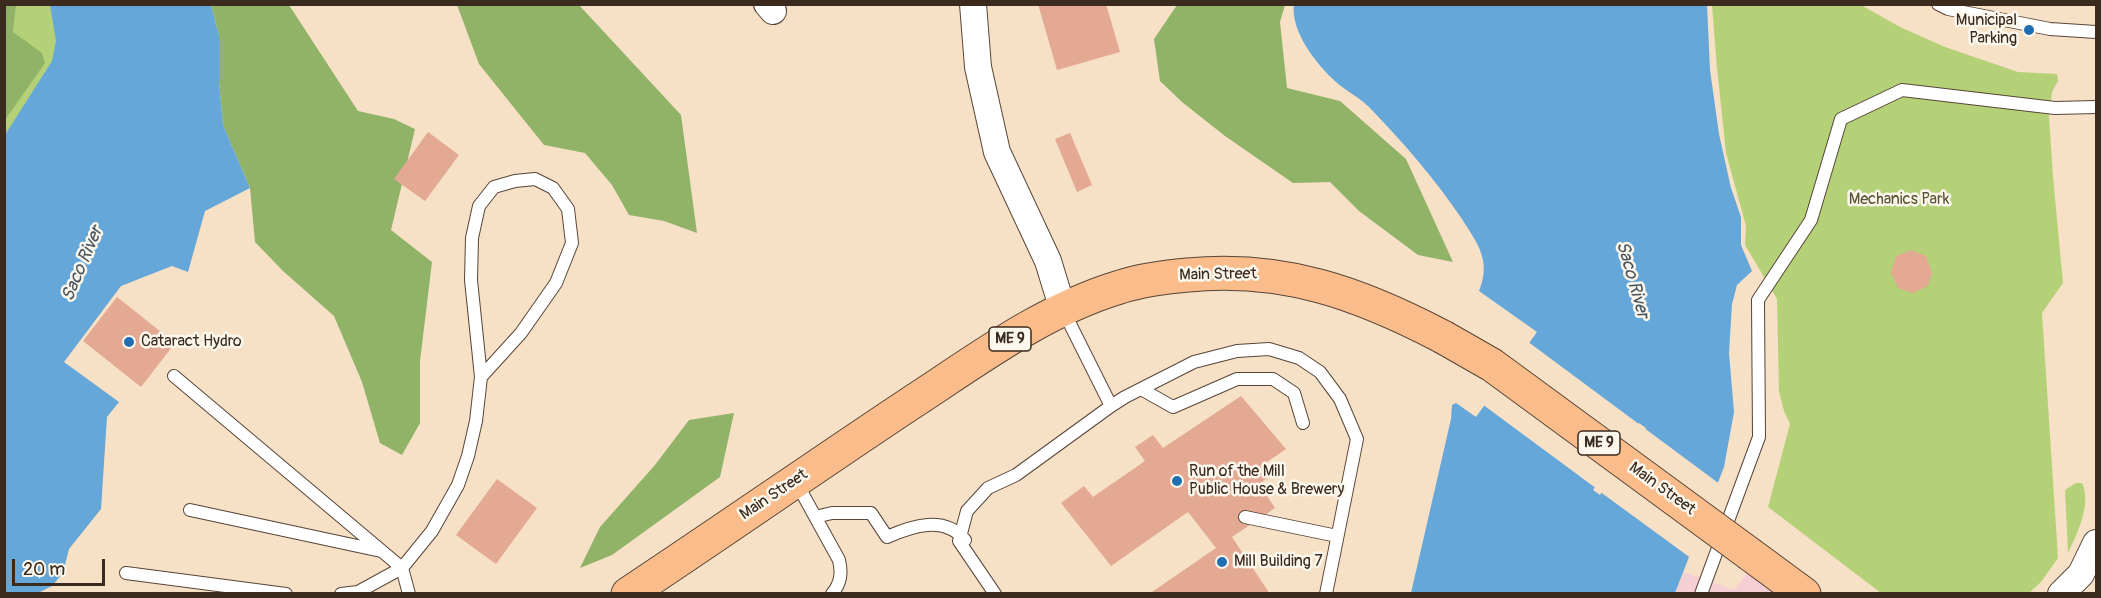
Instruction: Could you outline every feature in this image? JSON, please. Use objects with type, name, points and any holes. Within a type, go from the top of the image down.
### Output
[{"type":"main road","name":"Main Street","points":[[628,594],[795,480],[1007,341],[1063,310],[1120,287],[1166,277],[1215,272],[1279,276],[1338,290],[1401,315],[1443,337],[1492,365],[1804,594]]},
{"type":"street","points":[[973,4],[978,67],[997,152],[1048,261],[1063,310]]},
{"type":"street","points":[[2061,594],[2081,574],[2095,549]]},
{"type":"lane","points":[[1938,4],[1948,9],[2050,29],[2097,32]]},
{"type":"lane","points":[[1701,594],[1759,437],[1758,300],[1811,220],[1841,119],[1902,90],[2055,108],[2097,107]]},
{"type":"lane","points":[[341,594],[358,592],[402,568],[443,515],[458,485],[476,421],[482,377],[471,280],[472,238],[479,206],[494,187],[515,181],[535,179],[553,188],[568,209],[572,243],[556,283],[521,333],[482,377]]},
{"type":"lane","points":[[1063,310],[1112,406]]},
{"type":"lane","points":[[995,594],[959,541],[967,511],[988,488],[1016,475],[1112,406],[1194,362],[1237,351],[1269,349],[1299,358],[1320,372],[1340,399],[1357,439],[1326,594]]},
{"type":"lane","points":[[174,376],[402,568],[409,594]]},
{"type":"lane","points":[[1141,389],[1173,406],[1237,379],[1273,379],[1294,393],[1303,423]]},
{"type":"lane","points":[[795,480],[839,560],[840,581],[832,594]]},
{"type":"lane","points":[[190,510],[382,551]]},
{"type":"lane","points":[[815,517],[832,513],[871,513],[887,537],[913,526],[929,525],[956,531],[971,548],[1002,594]]},
{"type":"lane","points":[[1245,517],[1337,536]]},
{"type":"lane","points":[[126,573],[286,594]]},
{"type":"shaded area","points":[[1758,560],[1804,594],[1675,594],[1684,572],[1734,590]]},
{"type":"green space","points":[[5,4],[16,5],[13,32],[42,53],[45,63],[5,120]]},
{"type":"green space","points":[[5,5],[57,5],[61,42],[5,206]]},
{"type":"green space","points":[[211,5],[289,5],[358,111],[394,119],[415,129],[391,230],[432,262],[420,361],[420,423],[402,455],[380,443],[362,382],[334,316],[283,271],[255,242],[250,188],[223,125],[219,82],[219,35]]},
{"type":"green space","points":[[457,5],[579,5],[681,115],[697,233],[664,221],[629,215],[612,185],[585,153],[544,145],[479,64]]},
{"type":"green space","points":[[1177,5],[1285,5],[1280,22],[1287,88],[1340,101],[1406,159],[1453,262],[1418,255],[1359,211],[1330,182],[1293,183],[1225,136],[1182,102],[1160,81],[1154,39]]},
{"type":"green space","name":"Mechanics Park","points":[[1712,5],[1861,5],[1900,27],[1945,47],[2018,72],[2057,74],[2058,81],[2052,92],[2049,116],[2063,283],[2042,313],[2058,558],[2041,582],[2029,593],[1881,593],[1768,507],[1790,424],[1779,391],[1777,299],[1745,245],[1746,226],[1726,153]]},
{"type":"green space","points":[[734,413],[720,477],[612,555],[580,568],[600,527],[655,465],[689,420]]},
{"type":"green space","points":[[2076,483],[2082,483],[2085,491],[2084,509],[2068,553],[2065,490]]},
{"type":"water","name":"Saco River","points":[[1294,4],[1707,5],[1710,70],[1719,134],[1731,188],[1741,217],[1741,245],[1752,271],[1737,285],[1732,304],[1729,353],[1734,412],[1724,467],[1675,593],[1411,593],[1451,419],[1452,405],[1456,403],[1476,417],[1537,332],[1479,291],[1484,268],[1482,254],[1452,204],[1430,175],[1365,103],[1340,85],[1313,57],[1296,25]],"holes":[[[1639,423],[1646,428],[1600,495],[1593,490]]]},
{"type":"water","name":"Saco River","points":[[50,5],[211,5],[219,35],[219,82],[223,125],[250,188],[205,211],[188,272],[172,266],[121,286],[64,362],[119,402],[107,417],[101,509],[69,549],[63,573],[52,586],[38,593],[5,593],[5,135],[52,61],[56,41]]},
{"type":"pier","points":[[1527,341],[1721,485],[1692,559],[1599,491],[1642,428],[1640,427],[1597,489],[1482,404]]},
{"type":"building","points":[[1038,4],[1106,4],[1120,52],[1057,70]]},
{"type":"building","points":[[428,132],[459,155],[425,201],[394,179]]},
{"type":"building","points":[[1070,133],[1092,185],[1077,192],[1055,139]]},
{"type":"building","points":[[1911,250],[1926,256],[1932,273],[1928,286],[1912,293],[1898,288],[1891,272],[1896,256]]},
{"type":"building","name":"Cataract Hydro","points":[[117,297],[175,343],[141,387],[83,341]]},
{"type":"building","name":"Run of the Mill Public House & Brewery","points":[[1241,396],[1286,449],[1261,466],[1269,477],[1259,484],[1275,508],[1232,537],[1270,594],[1149,594],[1216,548],[1188,512],[1111,566],[1061,503],[1084,486],[1093,497],[1145,461],[1135,447],[1153,435],[1163,448]]},
{"type":"building","points":[[497,479],[537,508],[496,564],[456,535]]},
{"type":"place","name":"Municipal Parking","points":[[2029,30]]},
{"type":"place","name":"Cataract Hydro","points":[[129,342]]},
{"type":"place","name":"Run of the Mill Public House & Brewery","points":[[1177,481]]},
{"type":"place","name":"Mill Building 7","points":[[1222,562]]}]
